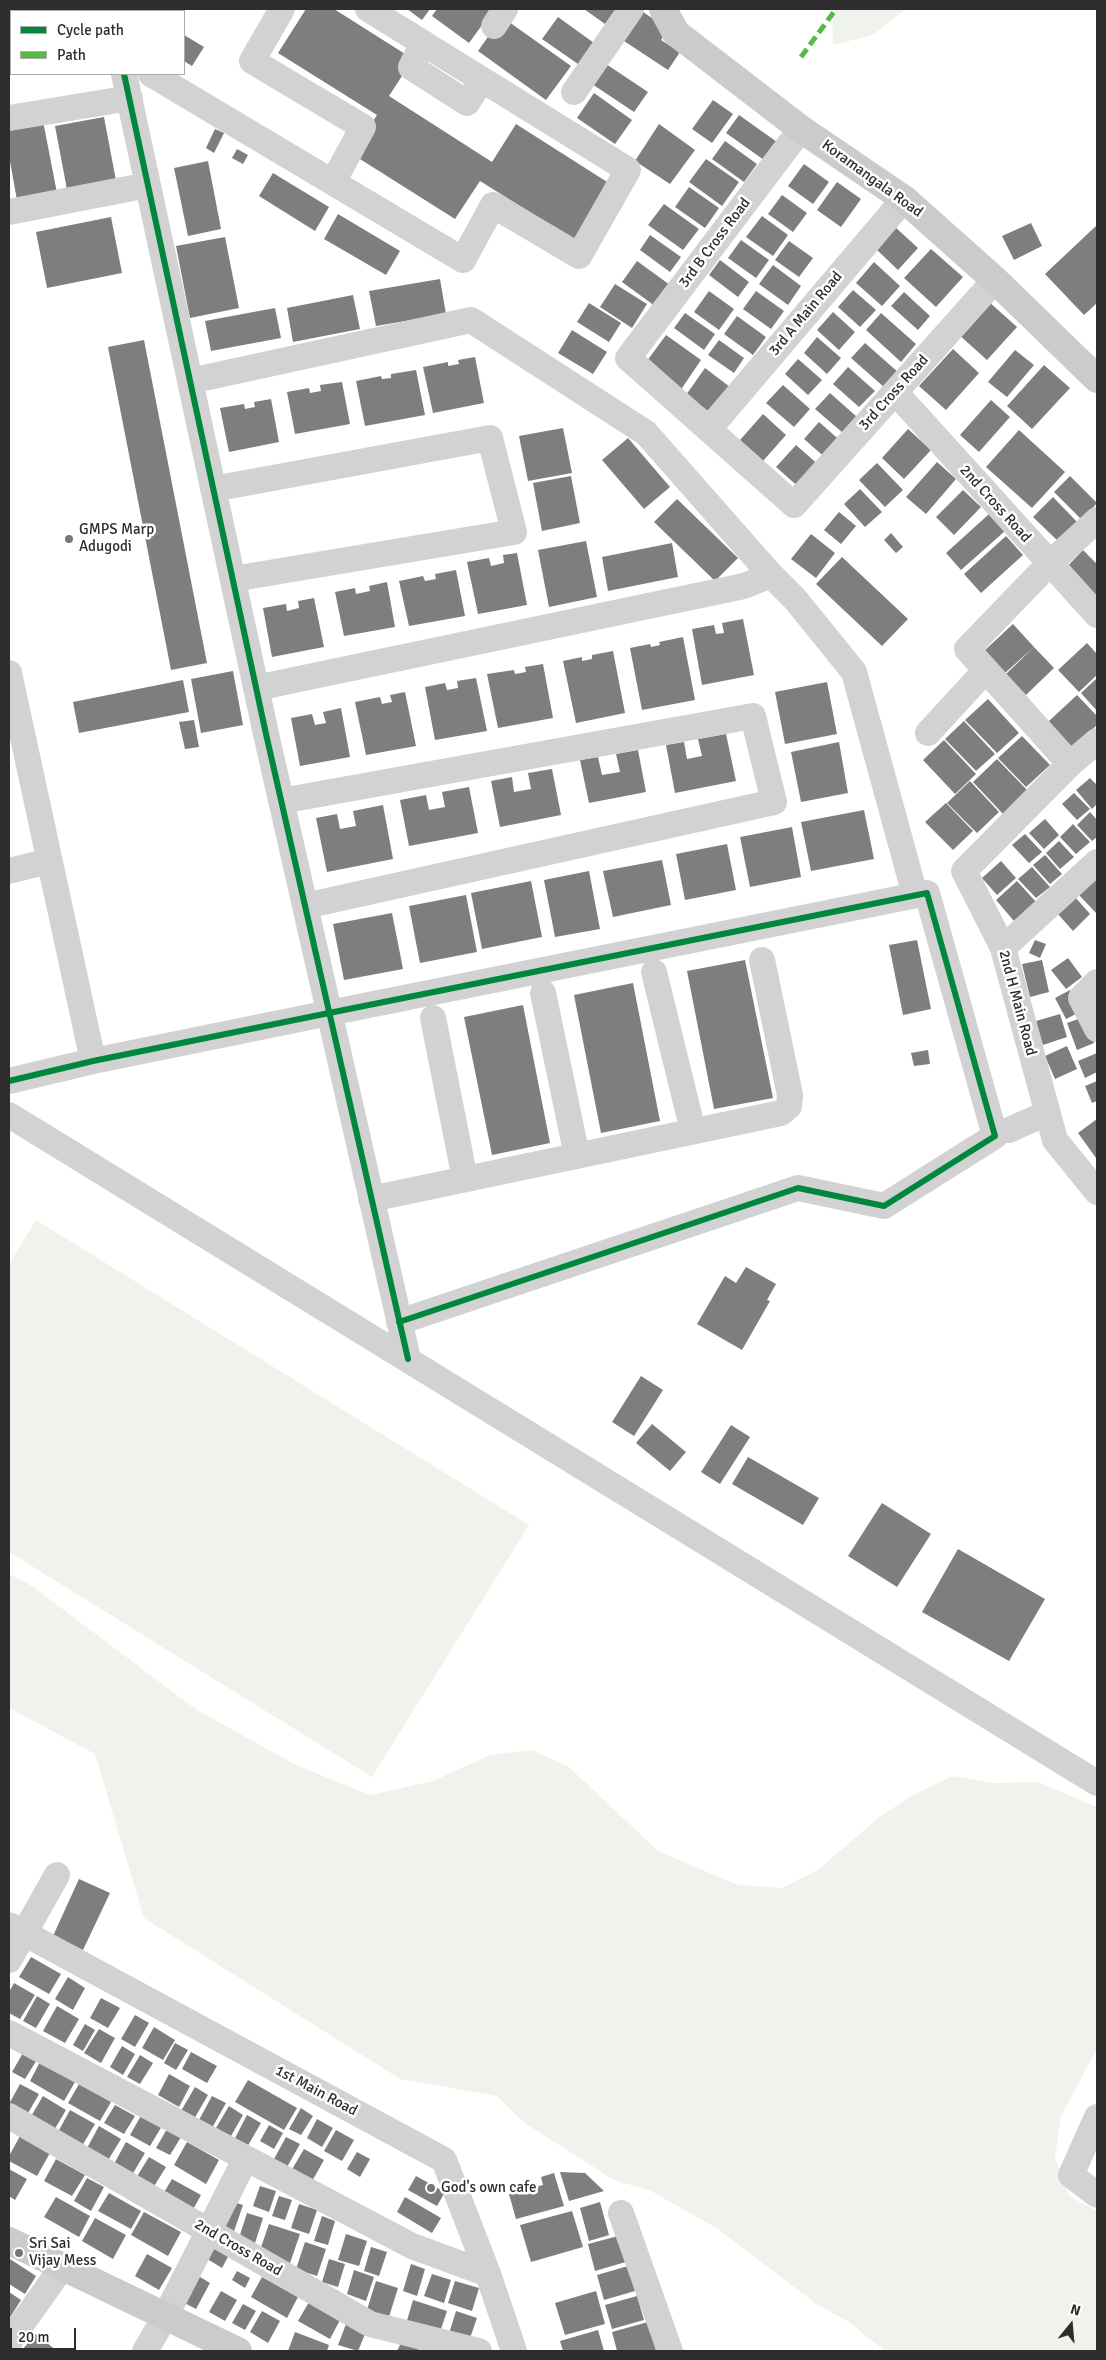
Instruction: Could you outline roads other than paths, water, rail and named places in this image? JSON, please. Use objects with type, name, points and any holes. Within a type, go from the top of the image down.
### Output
[{"type":"street","points":[[282,9],[252,61],[363,127],[333,182]]},
{"type":"street","points":[[153,75],[463,260],[493,205],[579,256],[628,170],[368,9]]},
{"type":"street","points":[[574,92],[631,9]]},
{"type":"street","name":"Koramangala Road","points":[[663,9],[676,33],[801,128],[904,199],[995,280],[1097,378]]},
{"type":"street","points":[[9,118],[127,86],[281,802],[408,1360]]},
{"type":"street","name":"3rd B Cross Road","points":[[709,430],[628,358],[801,128]]},
{"type":"street","points":[[9,212],[148,185]]},
{"type":"street","name":"3rd A Main Road","points":[[709,430],[904,199]]},
{"type":"street","name":"3rd Cross Road","points":[[709,430],[794,505],[995,280]]},
{"type":"street","points":[[190,381],[471,320],[646,433],[795,599],[854,672],[915,895]]},
{"type":"street","name":"2nd Cross Road","points":[[895,392],[1097,615]]},
{"type":"street","points":[[213,489],[490,438],[514,532],[233,579]]},
{"type":"street","points":[[1070,764],[967,649],[1049,564],[1097,520]]},
{"type":"street","points":[[256,688],[744,586],[772,575]]},
{"type":"street","points":[[928,733],[986,670]]},
{"type":"street","points":[[9,673],[17,748],[49,861],[94,1061]]},
{"type":"street","points":[[281,802],[753,716],[774,802],[305,906]]},
{"type":"street","name":"2nd H Main Road","points":[[1097,741],[1070,764],[964,871],[1003,948],[1046,1113],[1055,1140],[1097,1192]]},
{"type":"street","points":[[9,872],[49,861]]},
{"type":"street","points":[[1003,948],[1097,862]]},
{"type":"street","points":[[9,1082],[94,1061],[927,893],[995,1136],[884,1206],[798,1188],[399,1322]]},
{"type":"street","points":[[371,1199],[781,1113],[789,1106],[790,1095],[762,960]]},
{"type":"street","points":[[654,972],[693,1131]]},
{"type":"street","points":[[1089,990],[1097,1029]]},
{"type":"street","points":[[543,992],[577,1156]]},
{"type":"street","points":[[433,1018],[465,1179]]},
{"type":"street","points":[[1009,1130],[1046,1113]]},
{"type":"street","points":[[9,1114],[1097,1783]]},
{"type":"street","points":[[9,1960],[16,1929],[57,1875]]},
{"type":"street","name":"1st Main Road","points":[[16,1929],[444,2160],[488,2274],[514,2351]]},
{"type":"street","points":[[9,2033],[412,2246],[488,2274]]},
{"type":"street","name":"2nd Cross Road","points":[[9,2116],[370,2324],[478,2351]]},
{"type":"street","points":[[1097,2117],[1071,2175],[1097,2195]]},
{"type":"street","points":[[145,2351],[165,2317],[246,2158]]},
{"type":"street","points":[[621,2213],[670,2351]]},
{"type":"street","points":[[9,2241],[238,2351]]},
{"type":"street","points":[[9,2342],[63,2266]]},
{"type":"place","name":"GMPS Marp Adugodi","points":[[69,539]]},
{"type":"place","name":"God's own cafe","points":[[431,2188]]},
{"type":"place","name":"Sri Sai Vijay Mess","points":[[19,2253]]}]
